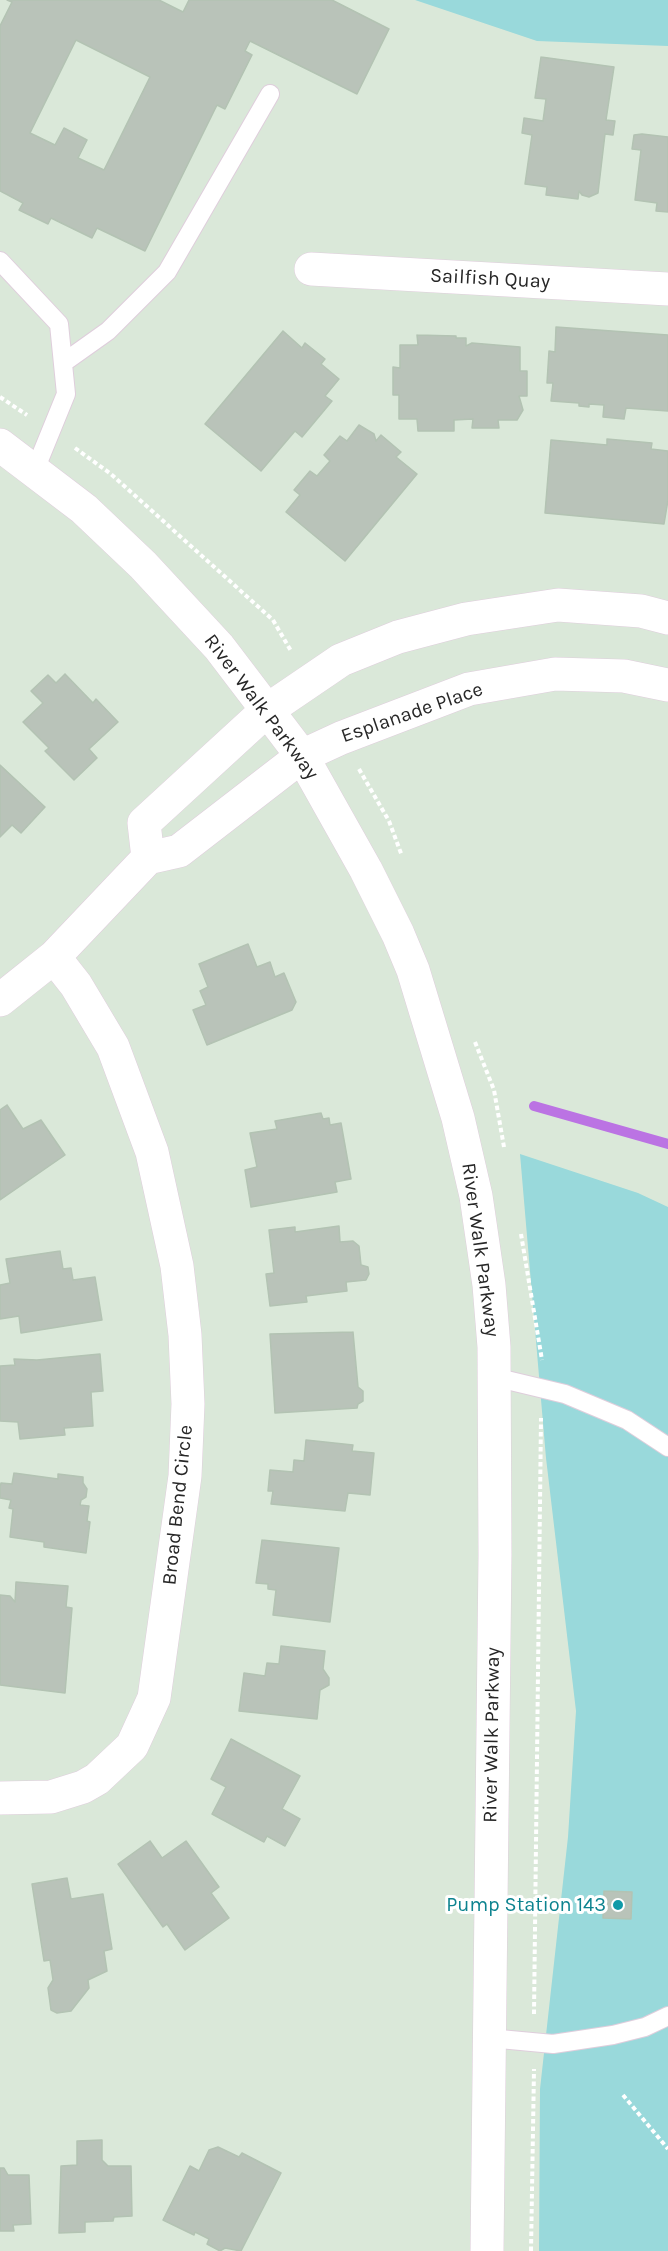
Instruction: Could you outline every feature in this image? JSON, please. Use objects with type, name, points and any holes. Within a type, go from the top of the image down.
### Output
[{"type":"street","name":"Sailfish Quay","points":[[311,269],[668,289]]},
{"type":"street","name":"River Walk Parkway","points":[[0,445],[84,509],[144,565],[219,647],[302,756],[366,870],[413,970],[459,1118],[476,1196],[489,1285],[494,1377],[487,2251]]},
{"type":"street","points":[[148,858],[144,823],[266,711],[341,660],[398,638],[466,619],[558,605],[641,611],[668,618]]},
{"type":"street","name":"Esplanade Place","points":[[302,756],[365,726],[469,689],[555,674],[624,676],[668,685]]},
{"type":"street","points":[[0,1000],[54,957],[148,858],[179,851],[302,756]]},
{"type":"street","name":"Broad Bend Circle","points":[[0,1798],[51,1797],[82,1787],[98,1779],[132,1746],[154,1698],[185,1476],[188,1404],[185,1335],[177,1266],[153,1152],[113,1047],[82,994],[54,957]]},
{"type":"lane","points":[[63,363],[108,331],[167,272],[270,94]]},
{"type":"lane","points":[[0,261],[59,324],[66,394],[35,470]]},
{"type":"lane","points":[[494,1377],[565,1394],[627,1420],[668,1447]]},
{"type":"lane","points":[[489,2038],[553,2044],[614,2035],[645,2027],[668,2016]]},
{"type":"path","points":[[0,397],[111,474],[273,620],[308,681]]},
{"type":"path","points":[[341,738],[389,821],[405,864]]},
{"type":"path","points":[[473,1036],[494,1090],[506,1158]]},
{"type":"path","points":[[519,1226],[542,1350],[531,2251]]},
{"type":"path","points":[[623,2095],[668,2149]]},
{"type":"shaded area","points":[[415,0],[668,0],[668,46],[537,41]]},
{"type":"shaded area","points":[[520,1154],[638,1193],[668,1207],[668,2251],[539,2251],[540,2089],[568,1837],[576,1711],[546,1458]]},
{"type":"building","points":[[7,0],[159,0],[183,12],[189,0],[332,0],[389,29],[357,94],[250,41],[245,51],[252,55],[225,109],[217,105],[145,251],[97,228],[92,238],[51,218],[48,224],[19,210],[23,203],[0,191],[0,26],[12,2]],"holes":[[[76,40],[150,77],[104,170],[78,158],[87,140],[64,128],[55,145],[30,133]]]},
{"type":"building","points":[[541,57],[614,67],[606,120],[615,121],[613,135],[605,134],[598,193],[589,197],[582,195],[579,191],[578,199],[546,195],[547,187],[525,184],[532,135],[522,133],[524,118],[543,121],[546,99],[535,98]]},
{"type":"building","points":[[634,135],[668,137],[668,212],[656,211],[657,203],[635,200],[641,150],[632,149]]},
{"type":"building","points":[[556,327],[668,335],[668,411],[626,408],[624,419],[603,417],[604,405],[589,404],[589,407],[579,406],[579,403],[551,401],[553,383],[547,383],[549,351],[555,352]]},
{"type":"building","points":[[283,331],[302,348],[305,343],[325,359],[321,364],[339,379],[325,396],[332,401],[302,437],[295,431],[261,471],[205,424]]},
{"type":"building","points":[[417,335],[466,338],[466,346],[472,343],[520,347],[520,371],[527,371],[527,396],[519,396],[523,410],[517,420],[498,420],[499,428],[472,428],[473,419],[454,420],[454,431],[418,431],[417,419],[399,419],[399,395],[393,395],[393,367],[400,368],[400,345],[418,345]]},
{"type":"building","points":[[359,425],[374,434],[376,441],[381,435],[401,452],[396,457],[417,474],[345,561],[286,512],[300,495],[294,490],[310,471],[317,476],[330,461],[324,455],[340,436],[347,441]]},
{"type":"building","points":[[607,439],[652,443],[651,449],[668,451],[668,500],[664,524],[545,513],[551,440],[607,445]]},
{"type":"building","points":[[65,674],[93,703],[96,699],[118,722],[89,749],[97,758],[74,780],[45,751],[49,748],[23,722],[43,703],[31,691],[48,675],[56,683]]},
{"type":"building","points":[[0,765],[45,807],[21,833],[12,825],[0,837]]},
{"type":"building","points":[[248,944],[257,967],[270,962],[275,977],[284,973],[296,1002],[292,1010],[207,1045],[193,1010],[206,1005],[200,991],[208,987],[199,964]]},
{"type":"building","points":[[7,1105],[23,1129],[41,1120],[65,1155],[0,1200],[0,1110]]},
{"type":"building","points":[[321,1113],[323,1119],[329,1118],[330,1125],[341,1123],[351,1179],[335,1182],[337,1192],[251,1207],[245,1170],[257,1167],[250,1133],[277,1129],[275,1121]]},
{"type":"building","points":[[339,1226],[340,1242],[353,1241],[359,1246],[361,1265],[368,1267],[369,1274],[366,1280],[346,1282],[347,1291],[306,1296],[307,1302],[270,1306],[266,1274],[274,1273],[269,1230],[295,1227],[295,1232]]},
{"type":"building","points":[[60,1251],[63,1269],[71,1268],[73,1280],[95,1277],[102,1320],[21,1333],[19,1316],[0,1319],[0,1285],[10,1283],[6,1259]]},
{"type":"building","points":[[353,1332],[358,1387],[363,1391],[363,1401],[358,1404],[357,1408],[275,1413],[270,1334]]},
{"type":"building","points":[[100,1354],[103,1391],[91,1392],[93,1426],[64,1428],[65,1435],[20,1439],[18,1422],[0,1421],[0,1366],[15,1365],[14,1359],[37,1360]]},
{"type":"building","points":[[306,1440],[353,1445],[352,1451],[374,1453],[370,1495],[348,1493],[345,1511],[271,1504],[273,1491],[268,1491],[270,1470],[293,1472],[294,1460],[304,1461]]},
{"type":"building","points":[[14,1473],[58,1479],[58,1474],[83,1477],[83,1483],[87,1489],[86,1497],[81,1500],[80,1505],[89,1506],[87,1521],[90,1522],[86,1553],[44,1547],[44,1542],[10,1537],[13,1509],[9,1508],[11,1500],[0,1498],[0,1487],[1,1483],[12,1484]]},
{"type":"building","points":[[262,1540],[339,1548],[330,1622],[273,1615],[276,1590],[268,1589],[268,1584],[256,1583]]},
{"type":"building","points":[[16,1582],[68,1586],[66,1607],[72,1608],[65,1693],[0,1685],[0,1595],[10,1596],[15,1602]]},
{"type":"building","points":[[281,1646],[325,1651],[323,1669],[329,1678],[329,1685],[320,1690],[317,1719],[239,1711],[244,1673],[265,1676],[267,1663],[279,1664]]},
{"type":"building","points":[[231,1739],[300,1776],[282,1809],[300,1819],[285,1846],[267,1836],[264,1842],[212,1814],[226,1787],[211,1779]]},
{"type":"building","points":[[150,1841],[162,1858],[186,1841],[219,1887],[211,1893],[229,1918],[185,1950],[167,1924],[163,1927],[118,1864]]},
{"type":"building","points":[[67,1878],[71,1899],[103,1894],[112,1949],[104,1951],[107,1971],[88,1980],[89,1988],[71,2011],[57,2013],[51,2010],[48,1988],[53,1980],[50,1960],[44,1961],[32,1884]]},
{"type":"building","name":"Pump Station 143","points":[[604,1891],[632,1892],[631,1919],[603,1918]]},
{"type":"building","points":[[102,2140],[102,2160],[108,2166],[131,2166],[132,2216],[114,2217],[113,2221],[85,2222],[85,2232],[59,2233],[61,2166],[77,2165],[77,2141]]},
{"type":"building","points":[[218,2147],[239,2157],[242,2153],[281,2173],[241,2251],[225,2248],[220,2251],[207,2244],[209,2239],[195,2232],[194,2235],[163,2220],[190,2166],[199,2171],[209,2150]]},
{"type":"building","points":[[0,2168],[4,2168],[8,2175],[29,2175],[31,2224],[13,2225],[14,2231],[0,2231]]},
{"type":"waterway","points":[[534,1106],[668,1144]]},
{"type":"place","name":"Pump Station 143","points":[[618,1905]]}]
